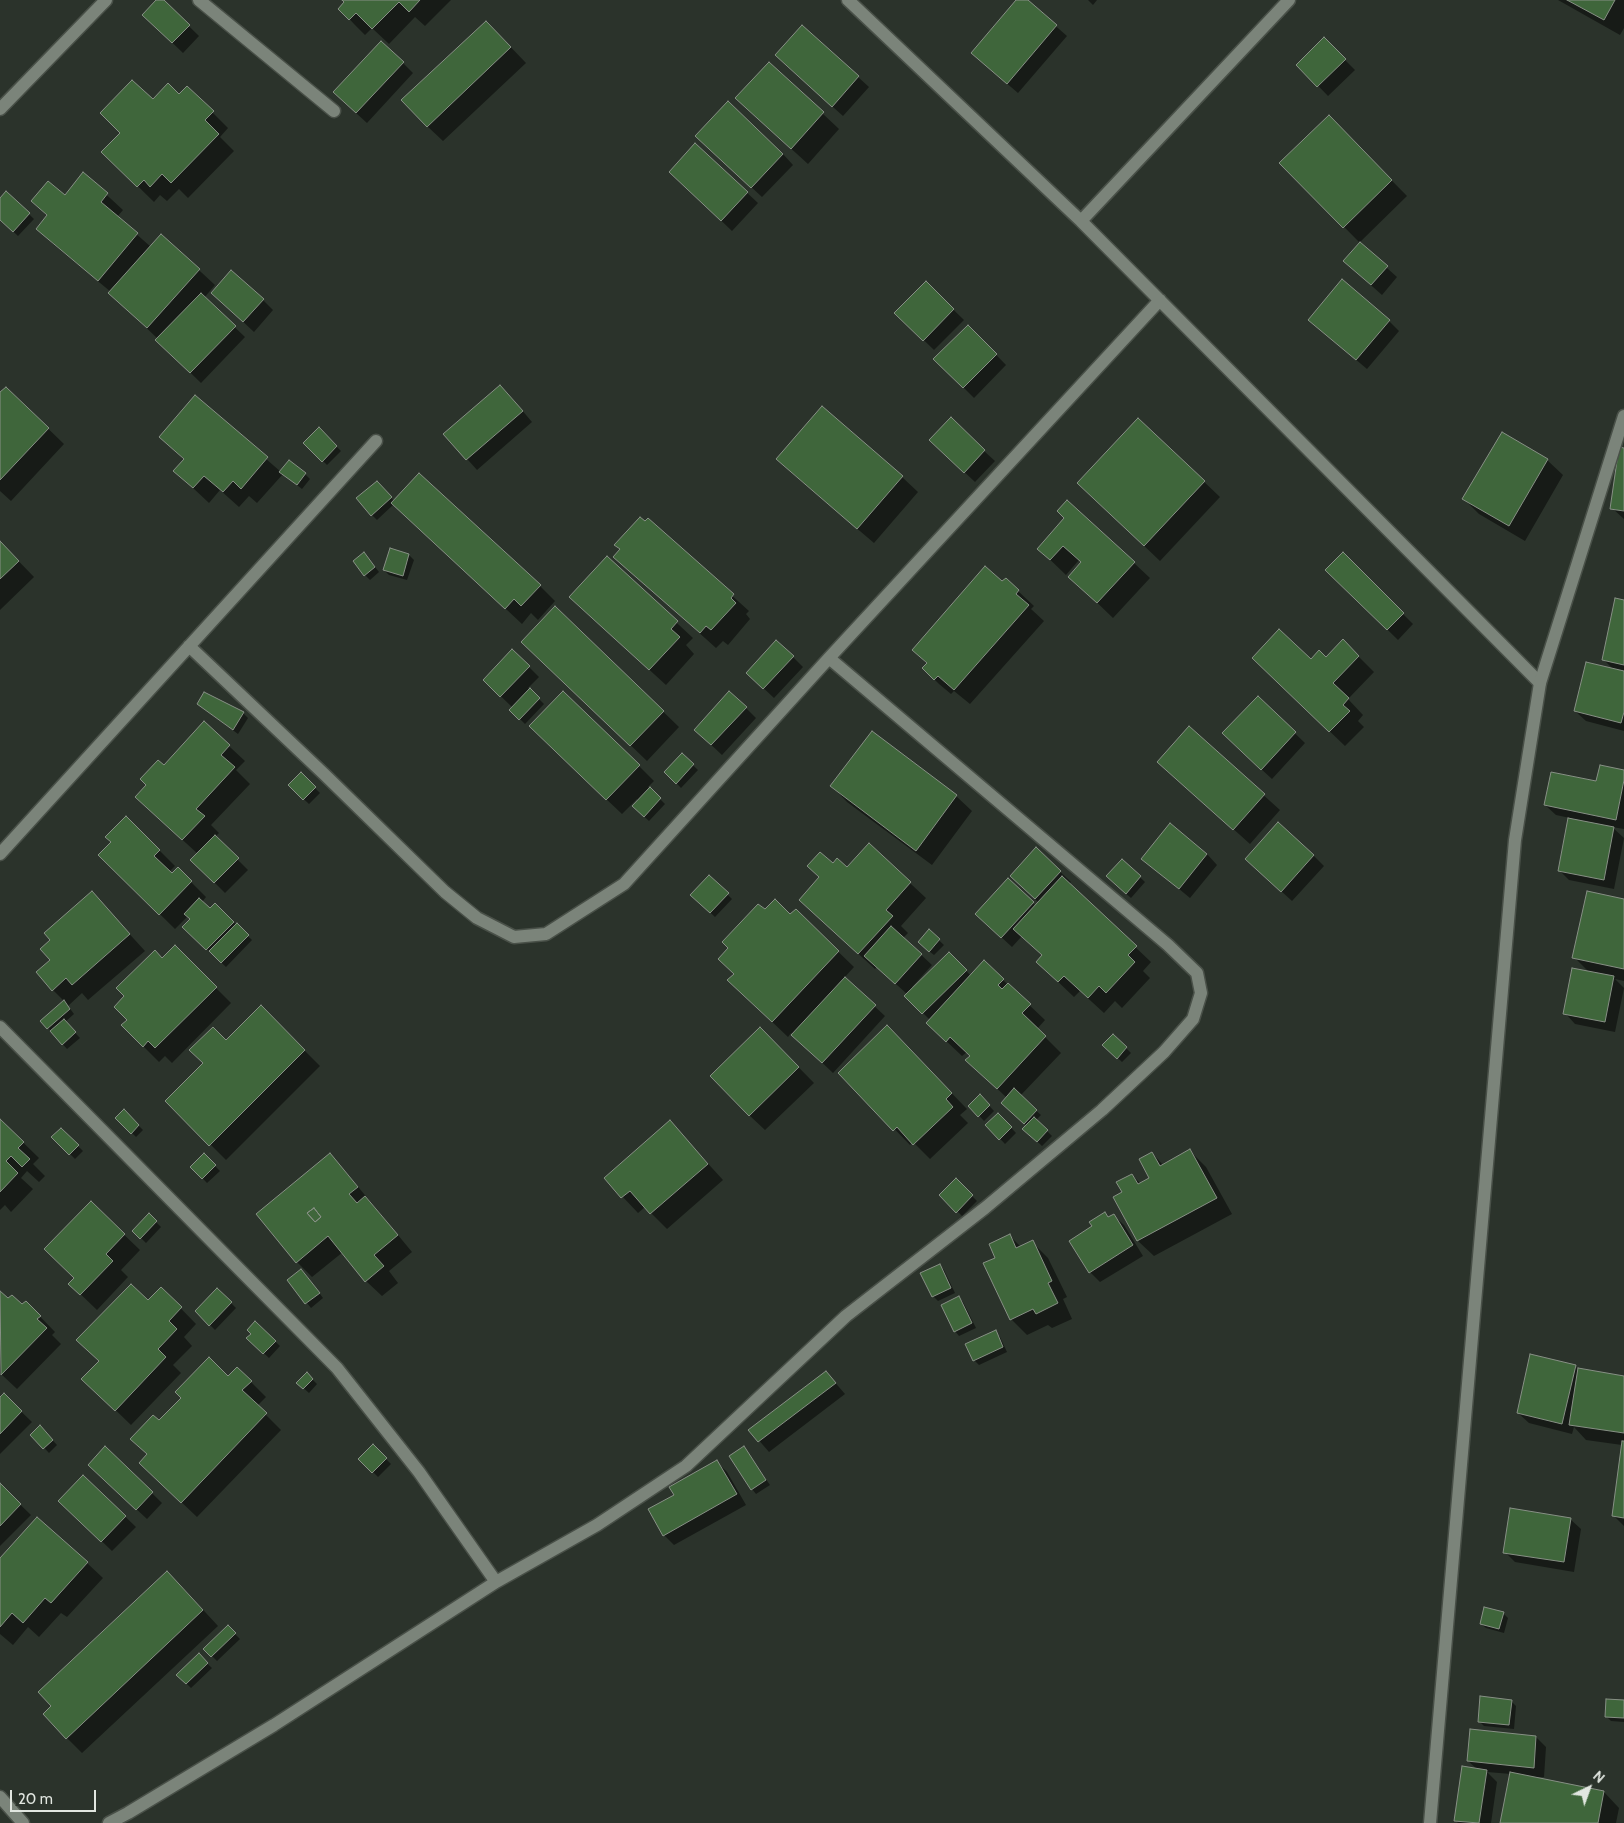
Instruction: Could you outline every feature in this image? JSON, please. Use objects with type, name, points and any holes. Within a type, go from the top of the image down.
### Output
[{"type":"street","points":[[0,109],[106,0]]},
{"type":"street","points":[[199,0],[334,111]]},
{"type":"street","points":[[848,0],[1081,221],[1540,683]]},
{"type":"street","points":[[1081,221],[1289,0]]},
{"type":"street","points":[[189,646],[445,892],[477,918],[514,937],[546,934],[624,884],[829,658],[1160,300]]},
{"type":"street","points":[[1430,1823],[1516,840],[1540,683],[1623,422]]},
{"type":"street","points":[[0,854],[376,441]]},
{"type":"street","points":[[109,1823],[274,1725],[496,1582],[597,1525],[686,1466],[846,1316],[985,1208],[1102,1110],[1164,1052],[1193,1019],[1201,993],[1198,973],[1168,945],[829,658]]},
{"type":"street","points":[[0,1027],[337,1368],[419,1472],[496,1582]]},
{"type":"street","points":[[0,1797],[23,1823]]},
{"type":"building","points":[[156,0],[164,0],[190,25],[172,43],[142,15]]},
{"type":"building","points":[[342,0],[420,0],[409,12],[399,2],[372,29],[356,13],[349,20],[338,9],[344,2]]},
{"type":"building","points":[[1016,0],[1028,0],[1057,25],[1007,84],[971,53]]},
{"type":"building","points":[[1567,0],[1615,0],[1604,20]]},
{"type":"building","points":[[486,21],[511,47],[427,127],[401,100]]},
{"type":"building","points":[[802,25],[859,76],[832,107],[775,55]]},
{"type":"building","points":[[1324,37],[1346,59],[1317,87],[1296,65]]},
{"type":"building","points":[[381,41],[404,62],[356,113],[333,92]]},
{"type":"building","points":[[769,62],[824,112],[791,149],[735,98]]},
{"type":"building","points":[[132,80],[153,99],[168,83],[179,94],[187,86],[214,111],[205,120],[219,134],[171,183],[162,174],[150,187],[144,180],[137,187],[101,152],[120,133],[100,113]]},
{"type":"building","points":[[728,101],[783,154],[751,188],[695,136]]},
{"type":"building","points":[[1329,115],[1392,180],[1343,228],[1279,163]]},
{"type":"building","points":[[695,143],[748,192],[721,221],[669,172]]},
{"type":"building","points":[[83,172],[108,193],[101,202],[138,233],[98,281],[36,229],[47,215],[31,201],[48,181],[65,195]]},
{"type":"building","points":[[6,191],[30,213],[13,232],[0,220],[0,198]]},
{"type":"building","points":[[161,234],[200,269],[147,328],[108,293]]},
{"type":"building","points":[[1360,242],[1388,266],[1371,285],[1343,261]]},
{"type":"building","points":[[231,270],[264,299],[243,322],[211,293]]},
{"type":"building","points":[[1342,279],[1390,320],[1356,360],[1308,320]]},
{"type":"building","points":[[926,281],[954,309],[923,341],[894,313]]},
{"type":"building","points":[[201,293],[236,326],[190,373],[155,340]]},
{"type":"building","points":[[968,325],[997,354],[963,388],[933,359]]},
{"type":"building","points":[[500,385],[523,411],[466,460],[443,434]]},
{"type":"building","points":[[6,387],[49,428],[0,480],[0,392]]},
{"type":"building","points":[[195,395],[268,457],[241,489],[233,481],[223,492],[204,476],[193,488],[173,471],[184,459],[159,437]]},
{"type":"building","points":[[822,406],[903,476],[857,529],[776,459]]},
{"type":"building","points":[[951,417],[985,450],[964,473],[929,440]]},
{"type":"building","points":[[1138,418],[1205,481],[1144,546],[1077,483]]},
{"type":"building","points":[[319,427],[337,446],[322,462],[303,443]]},
{"type":"building","points":[[1502,432],[1548,459],[1509,526],[1462,499]]},
{"type":"building","points":[[1619,447],[1624,448],[1624,511],[1610,509]]},
{"type":"building","points":[[289,460],[306,473],[297,485],[279,472]]},
{"type":"building","points":[[419,473],[541,585],[521,606],[514,599],[505,609],[391,503]]},
{"type":"building","points":[[377,481],[392,497],[371,516],[356,498]]},
{"type":"building","points":[[1067,500],[1135,562],[1097,603],[1068,577],[1081,562],[1063,546],[1050,560],[1037,549],[1064,518],[1057,511]]},
{"type":"building","points":[[640,517],[645,521],[648,518],[734,594],[731,598],[736,603],[711,630],[706,626],[700,633],[613,557],[620,549],[614,545]]},
{"type":"building","points":[[0,541],[19,561],[0,579]]},
{"type":"building","points":[[390,548],[409,554],[403,576],[383,570]]},
{"type":"building","points":[[364,552],[375,567],[364,576],[353,561]]},
{"type":"building","points":[[1343,552],[1404,613],[1387,630],[1325,570]]},
{"type":"building","points":[[607,556],[678,621],[671,629],[680,637],[649,670],[569,597]]},
{"type":"building","points":[[985,566],[1002,581],[1006,578],[1019,590],[1016,594],[1029,605],[954,690],[938,676],[934,680],[922,668],[927,663],[912,650]]},
{"type":"building","points":[[1615,598],[1624,600],[1624,665],[1602,660]]},
{"type":"building","points":[[555,606],[664,711],[630,746],[521,642]]},
{"type":"building","points":[[1279,629],[1311,659],[1319,650],[1326,657],[1343,639],[1359,656],[1333,683],[1349,698],[1343,705],[1350,711],[1329,732],[1252,658]]},
{"type":"building","points":[[776,640],[794,656],[763,689],[746,673]]},
{"type":"building","points":[[512,649],[530,666],[500,697],[483,680]]},
{"type":"building","points":[[1586,662],[1624,671],[1624,712],[1621,723],[1574,711]]},
{"type":"building","points":[[530,688],[540,698],[519,720],[509,710]]},
{"type":"building","points":[[563,691],[640,765],[606,800],[529,726]]},
{"type":"building","points":[[729,691],[747,707],[711,745],[694,730]]},
{"type":"building","points":[[204,692],[244,712],[233,730],[197,704]]},
{"type":"building","points":[[1258,696],[1296,732],[1261,770],[1222,733]]},
{"type":"building","points":[[204,721],[230,745],[221,755],[235,767],[196,809],[205,816],[182,840],[135,797],[146,785],[140,779],[158,760],[164,765]]},
{"type":"building","points":[[1189,726],[1265,794],[1233,830],[1157,762]]},
{"type":"building","points":[[872,731],[957,795],[916,851],[830,786]]},
{"type":"building","points":[[682,753],[694,764],[676,784],[664,772]]},
{"type":"building","points":[[1600,765],[1624,770],[1624,780],[1616,820],[1544,805],[1551,772],[1596,781]]},
{"type":"building","points":[[301,772],[316,787],[303,800],[288,785]]},
{"type":"building","points":[[650,787],[661,798],[644,817],[632,806]]},
{"type":"building","points":[[126,816],[160,850],[154,856],[172,873],[178,867],[192,881],[159,915],[98,855],[111,842],[105,837]]},
{"type":"building","points":[[1568,818],[1614,827],[1604,880],[1558,871]]},
{"type":"building","points":[[1278,822],[1314,855],[1281,892],[1245,859]]},
{"type":"building","points":[[1170,823],[1207,854],[1179,889],[1141,859]]},
{"type":"building","points":[[215,835],[239,858],[214,883],[190,860]]},
{"type":"building","points":[[869,843],[911,882],[886,910],[893,916],[858,954],[799,900],[819,877],[807,866],[820,852],[833,863],[837,858],[847,867]]},
{"type":"building","points":[[1036,847],[1061,871],[1035,899],[1010,876]]},
{"type":"building","points":[[1122,859],[1141,876],[1126,894],[1106,876]]},
{"type":"building","points":[[709,875],[729,893],[710,913],[690,895]]},
{"type":"building","points":[[1062,876],[1137,946],[1128,955],[1135,962],[1106,993],[1099,986],[1088,998],[1064,976],[1058,982],[1036,962],[1042,955],[1013,929]]},
{"type":"building","points":[[1008,878],[1034,902],[1001,938],[975,914]]},
{"type":"building","points":[[92,891],[130,934],[72,985],[66,978],[52,991],[36,972],[50,960],[40,949],[50,940],[44,933]]},
{"type":"building","points":[[1587,891],[1624,899],[1624,969],[1572,958]]},
{"type":"building","points":[[199,898],[210,908],[215,903],[234,922],[206,950],[182,927],[190,919],[184,914]]},
{"type":"building","points":[[775,899],[790,914],[796,909],[839,951],[772,1022],[727,980],[734,974],[718,959],[728,948],[722,942],[758,904],[765,909]]},
{"type":"building","points":[[237,923],[249,935],[221,963],[209,951]]},
{"type":"building","points":[[891,926],[922,954],[895,984],[864,956]]},
{"type":"building","points":[[929,929],[940,939],[929,952],[918,942]]},
{"type":"building","points":[[175,945],[217,987],[155,1048],[148,1041],[143,1047],[121,1025],[127,1020],[114,1007],[124,996],[116,988],[155,950],[162,958]]},
{"type":"building","points":[[949,952],[967,970],[922,1014],[904,996]]},
{"type":"building","points":[[984,960],[1004,979],[998,985],[1002,989],[1008,983],[1031,1004],[1022,1013],[1046,1036],[997,1089],[965,1060],[970,1056],[950,1037],[946,1042],[926,1023]]},
{"type":"building","points":[[1572,968],[1614,976],[1605,1022],[1563,1014]]},
{"type":"building","points":[[845,977],[876,1005],[822,1063],[791,1035]]},
{"type":"building","points":[[64,1000],[70,1009],[47,1029],[40,1021]]},
{"type":"building","points":[[261,1005],[305,1050],[209,1146],[165,1101],[203,1063],[189,1050],[213,1027],[226,1040]]},
{"type":"building","points":[[64,1019],[76,1032],[62,1045],[50,1031]]},
{"type":"building","points":[[887,1025],[952,1093],[946,1099],[953,1107],[913,1145],[897,1127],[893,1131],[838,1073]]},
{"type":"building","points":[[760,1027],[799,1067],[749,1116],[710,1076]]},
{"type":"building","points":[[1113,1034],[1127,1047],[1117,1059],[1102,1045]]},
{"type":"building","points":[[1014,1088],[1037,1110],[1024,1124],[1001,1103]]},
{"type":"building","points":[[980,1094],[990,1105],[978,1117],[968,1106]]},
{"type":"building","points":[[124,1109],[139,1125],[131,1134],[115,1118]]},
{"type":"building","points":[[998,1113],[1012,1127],[999,1140],[985,1125]]},
{"type":"building","points":[[1034,1117],[1048,1130],[1037,1142],[1022,1129]]},
{"type":"building","points":[[0,1119],[24,1142],[18,1148],[30,1159],[22,1167],[11,1156],[6,1161],[18,1173],[0,1192]]},
{"type":"building","points":[[670,1120],[708,1164],[650,1214],[630,1191],[621,1198],[604,1178]]},
{"type":"building","points":[[61,1128],[79,1145],[69,1155],[51,1137]]},
{"type":"building","points":[[1190,1149],[1217,1198],[1137,1241],[1113,1197],[1122,1192],[1116,1182],[1132,1174],[1138,1184],[1149,1178],[1139,1159],[1152,1152],[1160,1166]]},
{"type":"building","points":[[204,1153],[216,1165],[202,1179],[190,1167]]},
{"type":"building","points":[[330,1153],[358,1187],[349,1194],[357,1203],[365,1196],[398,1235],[374,1255],[384,1266],[365,1282],[328,1236],[296,1263],[256,1214]],"holes":[[[314,1208],[321,1217],[315,1222],[307,1213]]]},
{"type":"building","points":[[956,1178],[973,1195],[956,1213],[939,1195]]},
{"type":"building","points":[[91,1201],[125,1234],[106,1254],[113,1261],[80,1295],[68,1284],[74,1278],[44,1249]]},
{"type":"building","points":[[314,1208],[321,1217],[315,1222],[307,1213]]},
{"type":"building","points":[[1105,1212],[1108,1217],[1114,1214],[1133,1245],[1089,1273],[1069,1241],[1092,1226],[1089,1222]]},
{"type":"building","points":[[149,1213],[157,1221],[140,1239],[132,1231]]},
{"type":"building","points":[[1010,1234],[1016,1248],[1033,1240],[1052,1281],[1048,1283],[1058,1303],[1036,1314],[1033,1309],[1010,1320],[983,1263],[995,1258],[989,1244]]},
{"type":"building","points":[[940,1264],[951,1288],[932,1297],[920,1273]]},
{"type":"building","points":[[301,1269],[320,1293],[305,1304],[287,1280]]},
{"type":"building","points":[[131,1284],[148,1300],[161,1287],[182,1307],[169,1321],[177,1329],[158,1349],[166,1357],[115,1411],[81,1379],[99,1361],[76,1340]]},
{"type":"building","points":[[217,1288],[232,1302],[209,1326],[195,1311]]},
{"type":"building","points":[[0,1291],[8,1298],[12,1295],[22,1304],[26,1301],[41,1316],[37,1319],[47,1328],[1,1375]]},
{"type":"building","points":[[959,1296],[972,1323],[954,1332],[941,1305]]},
{"type":"building","points":[[255,1321],[276,1341],[263,1354],[246,1338],[251,1334],[247,1330]]},
{"type":"building","points":[[996,1330],[1003,1347],[973,1361],[965,1344]]},
{"type":"building","points":[[1530,1354],[1576,1365],[1562,1424],[1517,1413]]},
{"type":"building","points":[[209,1357],[228,1376],[237,1367],[252,1381],[242,1390],[267,1413],[181,1503],[139,1463],[147,1454],[130,1439],[153,1415],[159,1420],[181,1398],[175,1392]]},
{"type":"building","points":[[1578,1368],[1624,1376],[1624,1433],[1569,1425]]},
{"type":"building","points":[[826,1371],[836,1383],[758,1442],[748,1430]]},
{"type":"building","points":[[307,1372],[313,1379],[303,1389],[296,1383]]},
{"type":"building","points":[[4,1393],[22,1411],[0,1434],[0,1397]]},
{"type":"building","points":[[40,1425],[53,1440],[43,1449],[30,1435]]},
{"type":"building","points":[[1622,1441],[1624,1441],[1624,1518],[1612,1516]]},
{"type":"building","points":[[373,1444],[387,1458],[372,1473],[358,1459]]},
{"type":"building","points":[[105,1446],[153,1492],[136,1510],[88,1465]]},
{"type":"building","points":[[744,1446],[766,1480],[751,1490],[729,1456]]},
{"type":"building","points":[[717,1460],[737,1494],[663,1536],[648,1509],[674,1495],[669,1487]]},
{"type":"building","points":[[83,1475],[126,1516],[101,1542],[58,1501]]},
{"type":"building","points":[[0,1483],[21,1504],[0,1526]]},
{"type":"building","points":[[1510,1508],[1571,1518],[1564,1562],[1503,1553]]},
{"type":"building","points":[[37,1517],[88,1562],[51,1603],[45,1598],[23,1623],[12,1613],[0,1627],[0,1558]]},
{"type":"building","points":[[167,1571],[203,1610],[66,1739],[43,1714],[51,1706],[38,1692]]},
{"type":"building","points":[[1484,1607],[1504,1612],[1499,1629],[1480,1624]]},
{"type":"building","points":[[228,1625],[236,1633],[211,1657],[203,1649]]},
{"type":"building","points":[[199,1653],[208,1663],[186,1684],[176,1675]]},
{"type":"building","points":[[1480,1696],[1512,1700],[1509,1725],[1478,1722]]},
{"type":"building","points":[[1606,1699],[1624,1700],[1624,1718],[1605,1717]]},
{"type":"building","points":[[1470,1729],[1536,1736],[1534,1768],[1467,1761]]},
{"type":"building","points":[[1462,1766],[1487,1770],[1479,1823],[1454,1821]]},
{"type":"building","points":[[1510,1772],[1604,1791],[1598,1823],[1500,1823]]}]
